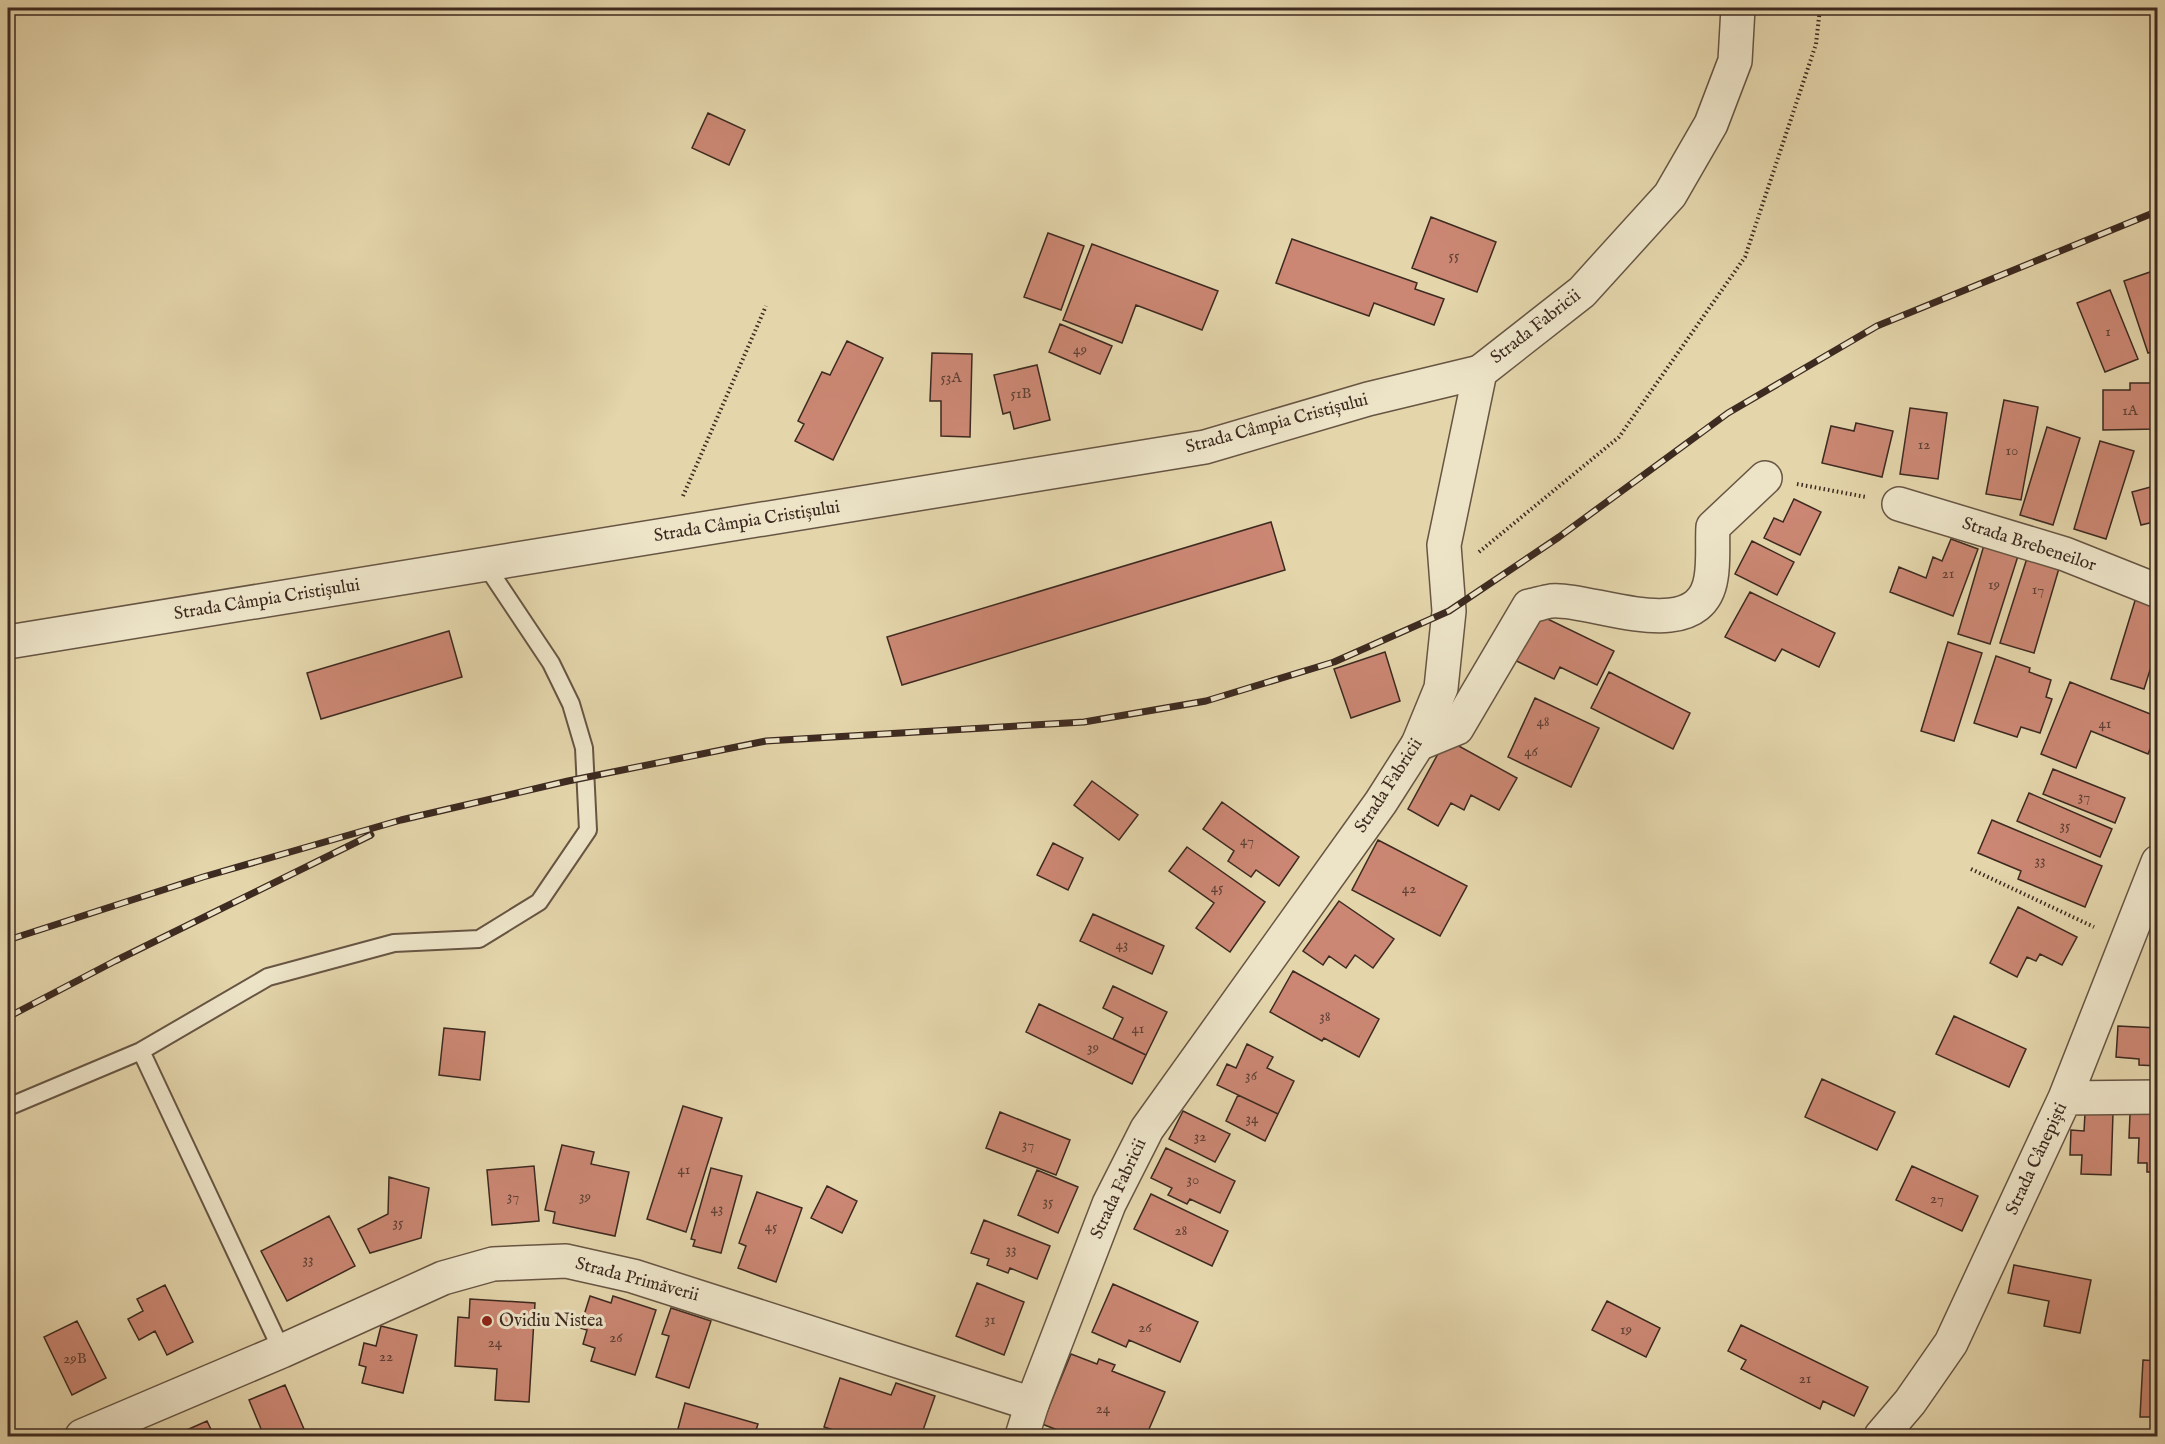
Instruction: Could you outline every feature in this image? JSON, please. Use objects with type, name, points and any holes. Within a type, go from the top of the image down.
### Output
[{"type":"street","name":"Strada Fabricii","points":[[1022,1437],[1032,1404],[1109,1204],[1147,1129],[1381,802],[1418,744],[1441,688],[1449,611],[1444,544],[1480,372],[1582,292],[1670,195],[1711,124],[1734,61],[1738,8]]},
{"type":"street","name":"Strada Câmpia Cristișului","points":[[8,642],[1205,447],[1368,399],[1480,372]]},
{"type":"street","points":[[1418,744],[1457,728],[1529,606],[1553,600],[1631,615],[1680,614],[1701,601],[1711,579],[1713,527],[1765,478]]},
{"type":"street","name":"Strada Brebeneilor","points":[[1899,504],[2065,554],[2157,591]]},
{"type":"street","name":"Strada Cânepiști","points":[[1881,1437],[1910,1402],[1951,1343],[2065,1098],[2128,943],[2157,862]]},
{"type":"street","points":[[2065,1098],[2157,1097]]},
{"type":"street","name":"Strada Primăverii","points":[[82,1437],[282,1351],[443,1278],[493,1264],[566,1261],[633,1276],[1032,1404]]},
{"type":"lane","points":[[8,1107],[141,1051],[268,977],[394,943],[479,939],[539,902],[588,830],[584,748],[572,704],[551,663],[485,564]]},
{"type":"lane","points":[[141,1051],[282,1351]]},
{"type":"path","points":[[1447,578],[1619,437],[1745,257],[1816,44],[1820,8]]},
{"type":"path","points":[[665,535],[766,306]]},
{"type":"path","points":[[1765,478],[1899,504]]},
{"type":"path","points":[[1971,869],[2128,943]]},
{"type":"building","points":[[708,113],[745,130],[729,165],[692,148]]},
{"type":"building","points":[[1431,217],[1496,242],[1477,292],[1412,268]]},
{"type":"building","points":[[1048,233],[1084,246],[1061,310],[1024,297]]},
{"type":"building","points":[[1292,239],[1417,283],[1415,289],[1444,299],[1434,325],[1374,303],[1369,316],[1276,283]]},
{"type":"building","points":[[1092,244],[1218,291],[1202,330],[1136,305],[1122,343],[1063,320]]},
{"type":"building","points":[[2150,272],[2158,292],[2158,350],[2148,353],[2124,281]]},
{"type":"building","points":[[2110,290],[2138,359],[2105,372],[2077,303]]},
{"type":"building","points":[[1060,324],[1112,346],[1100,374],[1049,352]]},
{"type":"building","points":[[847,341],[883,358],[833,460],[795,441],[804,424],[798,421],[822,372],[830,375]]},
{"type":"building","points":[[932,353],[972,354],[970,437],[941,436],[941,401],[930,401]]},
{"type":"building","points":[[1037,365],[1050,420],[1014,429],[1010,412],[1003,414],[994,375]]},
{"type":"building","points":[[2130,383],[2155,383],[2155,388],[2158,388],[2158,429],[2103,430],[2103,390],[2130,390]]},
{"type":"building","points":[[2004,400],[2038,407],[2021,500],[1986,494]]},
{"type":"building","points":[[1910,408],[1947,413],[1938,479],[1900,474]]},
{"type":"building","points":[[1856,423],[1893,431],[1882,477],[1822,463],[1831,426],[1854,431]]},
{"type":"building","points":[[2047,427],[2080,438],[2053,525],[2020,515]]},
{"type":"building","points":[[2100,441],[2134,451],[2106,539],[2074,529]]},
{"type":"building","points":[[2158,485],[2158,521],[2141,525],[2132,492]]},
{"type":"building","points":[[1794,499],[1821,512],[1800,555],[1764,538],[1774,518],[1783,522]]},
{"type":"building","points":[[1271,522],[1285,570],[902,685],[887,637]]},
{"type":"building","points":[[1951,539],[1978,549],[1953,616],[1890,592],[1899,567],[1926,578],[1933,557],[1942,561]]},
{"type":"building","points":[[1752,541],[1794,562],[1777,595],[1735,574]]},
{"type":"building","points":[[1984,545],[2018,556],[1990,644],[1958,634]]},
{"type":"building","points":[[2028,555],[2060,565],[2034,653],[2000,643]]},
{"type":"building","points":[[2138,591],[2158,597],[2158,645],[2144,689],[2111,679]]},
{"type":"building","points":[[1750,592],[1835,633],[1819,667],[1782,649],[1775,661],[1725,637]]},
{"type":"building","points":[[1529,610],[1614,651],[1597,685],[1560,667],[1554,679],[1504,655]]},
{"type":"building","points":[[449,631],[462,677],[321,719],[307,673]]},
{"type":"building","points":[[1948,642],[1982,653],[1954,741],[1921,731]]},
{"type":"building","points":[[1385,652],[1400,701],[1351,718],[1334,669]]},
{"type":"building","points":[[1996,656],[2030,668],[2029,672],[2051,680],[2046,697],[2052,699],[2040,733],[2021,727],[2017,737],[1974,723]]},
{"type":"building","points":[[1609,672],[1690,713],[1673,749],[1591,708]]},
{"type":"building","points":[[2070,682],[2158,717],[2158,730],[2148,754],[2091,731],[2076,768],[2041,754]]},
{"type":"building","points":[[1535,698],[1599,728],[1571,787],[1508,757]]},
{"type":"building","points":[[1446,739],[1517,778],[1499,810],[1471,795],[1464,810],[1451,803],[1438,826],[1408,809]]},
{"type":"building","points":[[2053,769],[2125,798],[2115,823],[2043,794]]},
{"type":"building","points":[[1092,781],[1138,815],[1119,840],[1074,805]]},
{"type":"building","points":[[2029,793],[2112,829],[2100,857],[2017,821]]},
{"type":"building","points":[[1222,802],[1299,857],[1279,886],[1256,870],[1251,877],[1228,861],[1234,851],[1203,829]]},
{"type":"building","points":[[1992,820],[2102,866],[2085,907],[2018,879],[2021,871],[1978,853]]},
{"type":"building","points":[[1378,840],[1467,886],[1440,936],[1352,890]]},
{"type":"building","points":[[1053,843],[1083,858],[1068,890],[1037,875]]},
{"type":"building","points":[[1187,847],[1265,902],[1230,952],[1196,928],[1214,903],[1169,871]]},
{"type":"building","points":[[1339,901],[1394,939],[1373,968],[1355,955],[1346,968],[1329,956],[1323,965],[1303,951]]},
{"type":"building","points":[[2018,907],[2077,937],[2062,965],[2040,954],[2036,961],[2027,957],[2017,977],[1990,963]]},
{"type":"building","points":[[1093,914],[1164,946],[1152,974],[1080,941]]},
{"type":"building","points":[[1293,971],[1379,1019],[1359,1057],[1324,1038],[1322,1041],[1270,1012]]},
{"type":"building","points":[[1113,986],[1167,1012],[1146,1055],[1113,1039],[1123,1018],[1103,1008]]},
{"type":"building","points":[[1039,1004],[1146,1055],[1132,1084],[1026,1032]]},
{"type":"building","points":[[1954,1016],[2026,1049],[2009,1087],[1936,1054]]},
{"type":"building","points":[[2118,1026],[2158,1028],[2158,1066],[2139,1065],[2139,1059],[2116,1057]]},
{"type":"building","points":[[444,1028],[485,1032],[480,1080],[439,1075]]},
{"type":"building","points":[[1247,1044],[1273,1057],[1267,1068],[1294,1081],[1278,1114],[1217,1085],[1227,1064],[1236,1068]]},
{"type":"building","points":[[1822,1079],[1895,1112],[1877,1150],[1805,1117]]},
{"type":"building","points":[[1238,1095],[1278,1114],[1265,1141],[1226,1121]]},
{"type":"building","points":[[683,1106],[722,1118],[686,1232],[647,1219]]},
{"type":"building","points":[[1183,1111],[1230,1134],[1215,1162],[1169,1139]]},
{"type":"building","points":[[1000,1112],[1070,1140],[1056,1175],[986,1148]]},
{"type":"building","points":[[2085,1113],[2113,1113],[2111,1175],[2081,1174],[2082,1155],[2070,1155],[2071,1130],[2084,1131]]},
{"type":"building","points":[[2130,1114],[2158,1114],[2158,1208],[2152,1207],[2153,1172],[2147,1172],[2147,1163],[2138,1163],[2139,1138],[2129,1138]]},
{"type":"building","points":[[562,1145],[594,1152],[591,1164],[629,1172],[615,1236],[553,1223],[555,1212],[545,1210]]},
{"type":"building","points":[[1166,1148],[1235,1181],[1220,1213],[1190,1199],[1187,1204],[1168,1195],[1172,1188],[1151,1178]]},
{"type":"building","points":[[534,1166],[539,1221],[492,1225],[487,1170]]},
{"type":"building","points":[[1912,1166],[1978,1196],[1962,1231],[1896,1200]]},
{"type":"building","points":[[711,1168],[742,1176],[721,1253],[693,1246],[695,1240],[691,1239]]},
{"type":"building","points":[[1037,1170],[1078,1187],[1058,1233],[1018,1215]]},
{"type":"building","points":[[389,1177],[429,1188],[421,1238],[370,1253],[358,1229],[388,1214]]},
{"type":"building","points":[[827,1186],[857,1201],[842,1233],[811,1218]]},
{"type":"building","points":[[757,1192],[802,1208],[776,1282],[738,1268],[746,1246],[739,1243]]},
{"type":"building","points":[[1151,1194],[1228,1231],[1212,1266],[1134,1229]]},
{"type":"building","points":[[329,1216],[355,1266],[287,1301],[261,1251]]},
{"type":"building","points":[[984,1220],[1050,1246],[1037,1279],[1010,1268],[1008,1273],[987,1265],[989,1259],[971,1253]]},
{"type":"building","points":[[2014,1265],[2091,1280],[2080,1333],[2044,1326],[2049,1301],[2008,1293]]},
{"type":"building","points":[[977,1283],[1024,1302],[1004,1355],[956,1336]]},
{"type":"building","points":[[1113,1284],[1198,1322],[1180,1362],[1129,1340],[1126,1347],[1092,1332]]},
{"type":"building","points":[[165,1285],[193,1342],[167,1355],[155,1331],[139,1340],[128,1319],[143,1311],[137,1299]]},
{"type":"building","points":[[590,1296],[611,1303],[613,1296],[656,1310],[635,1375],[591,1361],[595,1348],[583,1344],[587,1330],[580,1328]]},
{"type":"building","points":[[470,1299],[535,1303],[529,1402],[495,1400],[497,1369],[455,1366],[458,1317],[469,1318]]},
{"type":"building","points":[[1607,1301],[1660,1328],[1646,1357],[1592,1330]]},
{"type":"building","points":[[671,1308],[711,1321],[689,1388],[656,1377],[669,1336],[662,1334]]},
{"type":"building","points":[[77,1321],[106,1378],[72,1395],[44,1337]]},
{"type":"building","points":[[1741,1325],[1868,1387],[1854,1416],[1823,1401],[1820,1409],[1741,1369],[1746,1360],[1728,1351]]},
{"type":"building","points":[[381,1326],[417,1335],[403,1393],[362,1383],[366,1367],[359,1365],[364,1343],[376,1346]]},
{"type":"building","points":[[1071,1354],[1097,1364],[1099,1359],[1115,1365],[1112,1371],[1165,1392],[1146,1436],[1073,1436],[1042,1424]]},
{"type":"building","points":[[2143,1360],[2158,1361],[2158,1417],[2140,1417]]},
{"type":"building","points":[[840,1378],[891,1395],[896,1383],[935,1396],[921,1436],[853,1436],[824,1427]]},
{"type":"building","points":[[285,1385],[307,1436],[264,1436],[249,1400]]},
{"type":"building","points":[[685,1403],[758,1424],[754,1436],[676,1436]]},
{"type":"building","points":[[207,1421],[214,1436],[173,1436]]},
{"type":"railway","points":[[8,940],[203,877],[401,820],[568,781],[766,741],[1084,722],[1206,701],[1334,662],[1449,611],[1559,537],[1728,413],[1877,326],[2158,211]]},
{"type":"railway","points":[[8,1017],[115,961],[371,835]]},
{"type":"place","name":"Ovidiu Nistea","points":[[487,1321]]}]
